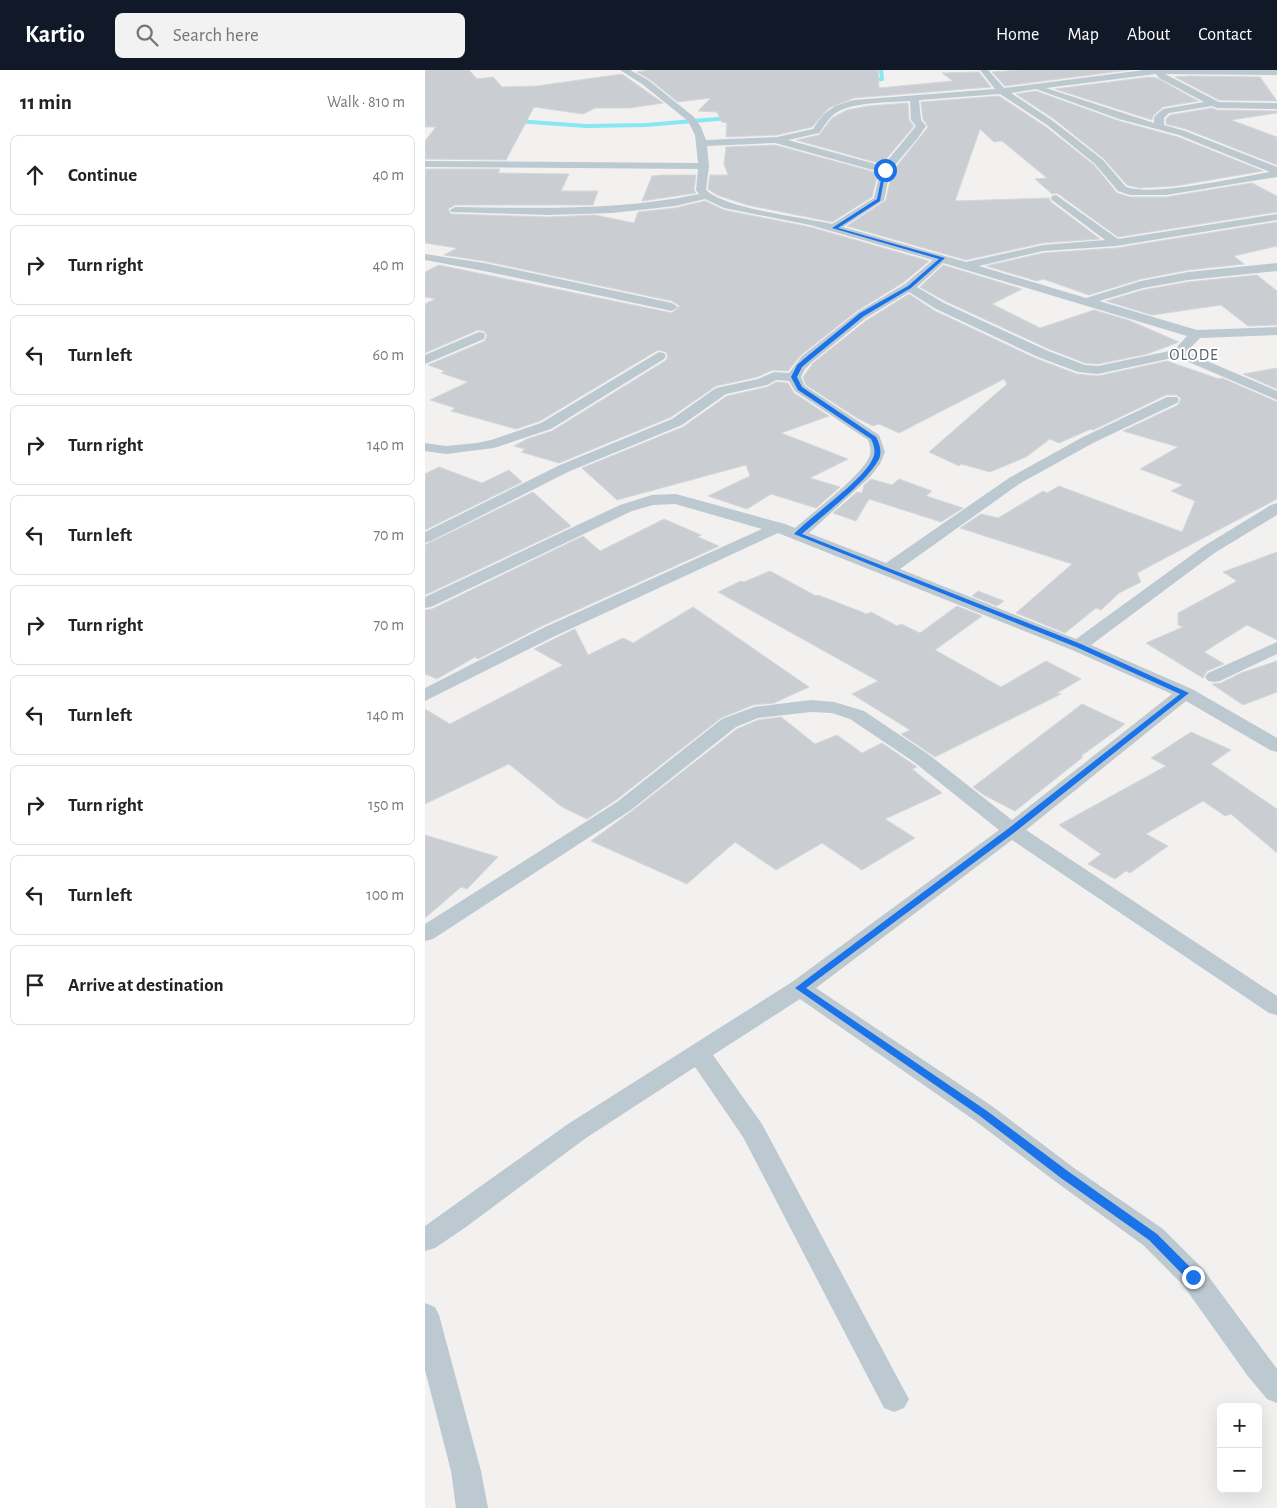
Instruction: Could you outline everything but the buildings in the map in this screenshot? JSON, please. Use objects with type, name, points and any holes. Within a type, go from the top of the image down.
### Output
[{"type":"street","points":[[624,70],[645,82],[695,122],[702,142],[704,166],[701,190],[706,196],[728,206],[834,228],[943,258],[1196,334],[1277,332]]},
{"type":"street","points":[[985,70],[987,75],[1002,91],[1050,123],[1099,162],[1122,188],[1130,192],[1166,192],[1277,173]]},
{"type":"street","points":[[702,142],[777,140],[816,131],[828,114],[845,105],[1002,91],[1157,70],[1277,72]]},
{"type":"street","points":[[1157,70],[1162,76],[1213,103]]},
{"type":"street","points":[[1033,87],[1214,145],[1277,173]]},
{"type":"street","points":[[834,228],[879,200],[885,170],[914,138],[921,126],[916,120],[914,98]]},
{"type":"street","points":[[1159,127],[1159,117],[1166,111],[1213,103],[1232,106],[1277,106]]},
{"type":"street","points":[[777,140],[885,170]]},
{"type":"street","points":[[425,164],[704,166]]},
{"type":"street","points":[[455,210],[622,210],[677,203],[706,196]]},
{"type":"street","points":[[1057,198],[1116,243]]},
{"type":"street","points":[[966,265],[1043,248],[1116,243],[1277,217]]},
{"type":"street","points":[[425,257],[484,267],[672,307]]},
{"type":"street","points":[[794,377],[799,367],[807,359],[862,314],[909,287],[943,258]]},
{"type":"street","points":[[1088,301],[1141,285],[1188,276],[1277,267]]},
{"type":"street","points":[[909,287],[940,306],[1075,367],[1098,370],[1178,353],[1196,334]]},
{"type":"street","points":[[425,360],[479,336]]},
{"type":"street","points":[[1178,353],[1277,396]]},
{"type":"street","points":[[425,448],[446,450],[494,444],[546,426],[659,356]]},
{"type":"street","points":[[425,538],[565,468],[677,422],[721,391],[762,382],[774,376],[794,377]]},
{"type":"street","points":[[794,377],[800,388],[874,438],[877,446],[877,458],[862,477],[798,534]]},
{"type":"street","points":[[887,570],[1014,481],[1089,440],[1172,400]]},
{"type":"street","points":[[425,603],[626,508],[652,500],[676,499],[798,534],[1078,646],[1185,693],[1277,746]]},
{"type":"street","points":[[1078,646],[1210,549],[1277,508]]},
{"type":"street","points":[[425,695],[549,632],[779,528]]},
{"type":"street","points":[[1213,678],[1277,647]]},
{"type":"street","points":[[425,1240],[457,1219],[577,1131],[800,988],[1012,830],[1185,693]]},
{"type":"street","points":[[425,934],[624,806],[729,723],[763,712],[811,706],[834,708],[857,715],[921,758],[1012,830],[1277,1007]]},
{"type":"street","points":[[800,988],[983,1113],[1065,1175],[1153,1237],[1193,1277],[1257,1366],[1277,1390]]},
{"type":"street","points":[[698,1052],[753,1131],[894,1399]]},
{"type":"street","points":[[425,1315],[466,1471],[471,1508]]},
{"type":"waterway","points":[[870,81],[882,79],[881,70]]},
{"type":"waterway","points":[[516,121],[586,126],[646,125],[729,118]]},
{"type":"district","name":"OLODE","points":[[1194,354]]},
{"type":"route","points":[[885,170],[879,200],[834,228],[943,258],[909,287],[862,314],[799,367],[794,377],[795,382],[800,388],[874,438],[877,446],[877,458],[862,477],[798,534],[1078,646],[1185,693],[1012,830],[800,988],[983,1113],[1065,1175],[1153,1237],[1193,1277]]}]
